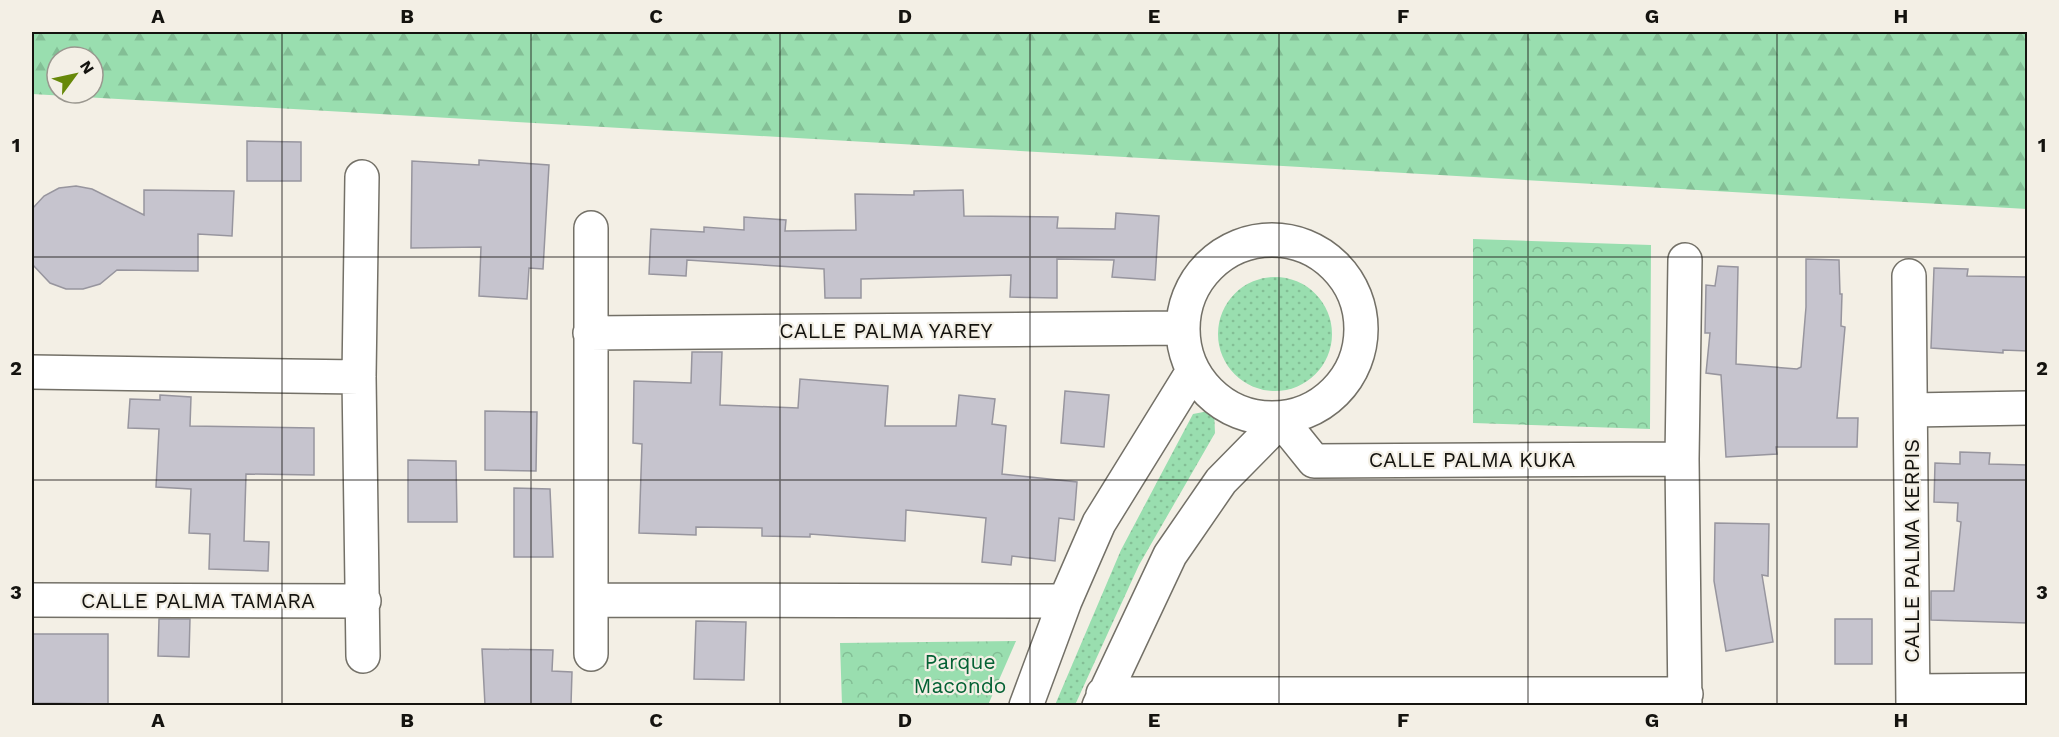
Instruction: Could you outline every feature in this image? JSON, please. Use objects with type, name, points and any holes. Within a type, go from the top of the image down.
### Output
[{"type":"street","points":[[362,177],[359,377],[363,656]]},
{"type":"street","points":[[591,228],[591,654]]},
{"type":"street","points":[[1281,420],[1223,405],[1193,371],[1181,328],[1189,291],[1212,262],[1244,243],[1281,240],[1317,252],[1345,277],[1360,312],[1360,349],[1344,383],[1316,408],[1281,420],[1221,481],[1170,555],[1101,700],[1685,700],[1682,459],[1685,261]]},
{"type":"street","name":"CALLE PALMA KERPIS","points":[[1909,276],[1913,698],[2028,690]]},
{"type":"street","name":"CALLE PALMA YAREY","points":[[590,333],[1181,328]]},
{"type":"street","points":[[1026,705],[1065,601],[1099,523],[1193,371]]},
{"type":"street","points":[[32,372],[359,377]]},
{"type":"street","name":"CALLE PALMA KERPIS","points":[[1911,410],[2028,408]]},
{"type":"street","name":"CALLE PALMA KUKA","points":[[1281,420],[1314,460],[1682,459]]},
{"type":"street","name":"CALLE PALMA TAMARA","points":[[32,600],[364,601]]},
{"type":"street","points":[[591,600],[1065,601]]},
{"type":"green space","points":[[32,32],[2027,32],[2027,209],[105,98],[105,45],[45,45],[45,95],[32,94]]},
{"type":"green space","points":[[1473,239],[1651,245],[1650,429],[1473,423]]},
{"type":"green space","points":[[1275,277],[1297,281],[1316,293],[1328,312],[1332,334],[1328,356],[1316,375],[1297,387],[1275,391],[1253,387],[1234,375],[1222,356],[1218,334],[1222,312],[1234,293],[1253,281]]},
{"type":"green space","points":[[1214,410],[1215,433],[1139,565],[1075,705],[1055,705],[1121,550],[1193,414]]},
{"type":"green space","name":"Parque Macondo","points":[[1016,641],[988,705],[842,705],[840,643]]},
{"type":"building","points":[[247,141],[301,142],[301,181],[247,181]]},
{"type":"building","points":[[479,160],[549,165],[543,269],[529,268],[527,299],[479,296],[481,247],[411,248],[412,161],[479,165]]},
{"type":"building","points":[[76,186],[92,189],[144,215],[144,190],[234,191],[232,236],[198,234],[198,271],[117,270],[100,284],[83,289],[66,289],[50,283],[32,264],[32,209],[44,196],[59,188]]},
{"type":"building","points":[[963,190],[964,216],[1058,217],[1057,228],[1115,229],[1116,213],[1159,216],[1155,280],[1112,277],[1114,260],[1057,259],[1057,298],[1010,297],[1011,275],[861,279],[861,298],[825,298],[824,269],[687,260],[686,276],[649,274],[651,229],[704,232],[704,227],[744,230],[744,217],[786,220],[785,231],[856,230],[855,194],[914,195],[914,191]]},
{"type":"building","points":[[1806,259],[1839,260],[1840,294],[1842,294],[1841,326],[1845,327],[1837,418],[1858,418],[1857,447],[1776,447],[1777,454],[1726,457],[1721,375],[1706,373],[1710,333],[1705,333],[1706,285],[1715,286],[1718,266],[1738,267],[1736,364],[1797,369],[1801,367],[1806,307]]},
{"type":"building","points":[[1934,268],[1968,269],[1967,276],[2028,277],[2028,351],[2003,350],[2003,353],[1931,348]]},
{"type":"building","points":[[692,352],[722,352],[720,405],[798,408],[800,379],[888,386],[885,426],[956,426],[959,395],[995,399],[992,424],[1006,426],[1002,474],[1077,482],[1074,520],[1059,518],[1055,561],[1012,556],[1011,565],[982,562],[986,518],[906,510],[905,541],[810,534],[810,537],[762,536],[762,528],[696,527],[696,535],[639,533],[642,444],[633,443],[634,381],[691,383]]},
{"type":"building","points":[[1065,391],[1109,395],[1104,447],[1061,443]]},
{"type":"building","points":[[160,395],[191,397],[190,426],[314,428],[314,475],[246,474],[244,541],[269,542],[268,571],[209,569],[210,534],[189,533],[191,489],[156,487],[159,429],[128,428],[130,399],[160,400]]},
{"type":"building","points":[[485,411],[537,412],[536,471],[485,470]]},
{"type":"building","points":[[1960,452],[1990,453],[1989,464],[2028,465],[2028,623],[1931,620],[1931,591],[1954,591],[1961,522],[1957,521],[1958,503],[1934,502],[1935,463],[1960,464]]},
{"type":"building","points":[[408,460],[456,461],[457,522],[408,522]]},
{"type":"building","points":[[514,488],[550,489],[553,557],[514,557]]},
{"type":"building","points":[[1715,523],[1769,524],[1768,576],[1762,575],[1773,642],[1726,651],[1714,581]]},
{"type":"building","points":[[159,619],[190,619],[189,657],[158,656]]},
{"type":"building","points":[[1835,619],[1872,619],[1872,664],[1835,664]]},
{"type":"building","points":[[696,621],[746,622],[744,680],[694,679]]},
{"type":"building","points":[[32,634],[108,634],[108,704],[32,703]]},
{"type":"building","points":[[482,649],[553,650],[552,671],[572,672],[571,705],[485,705]]}]
